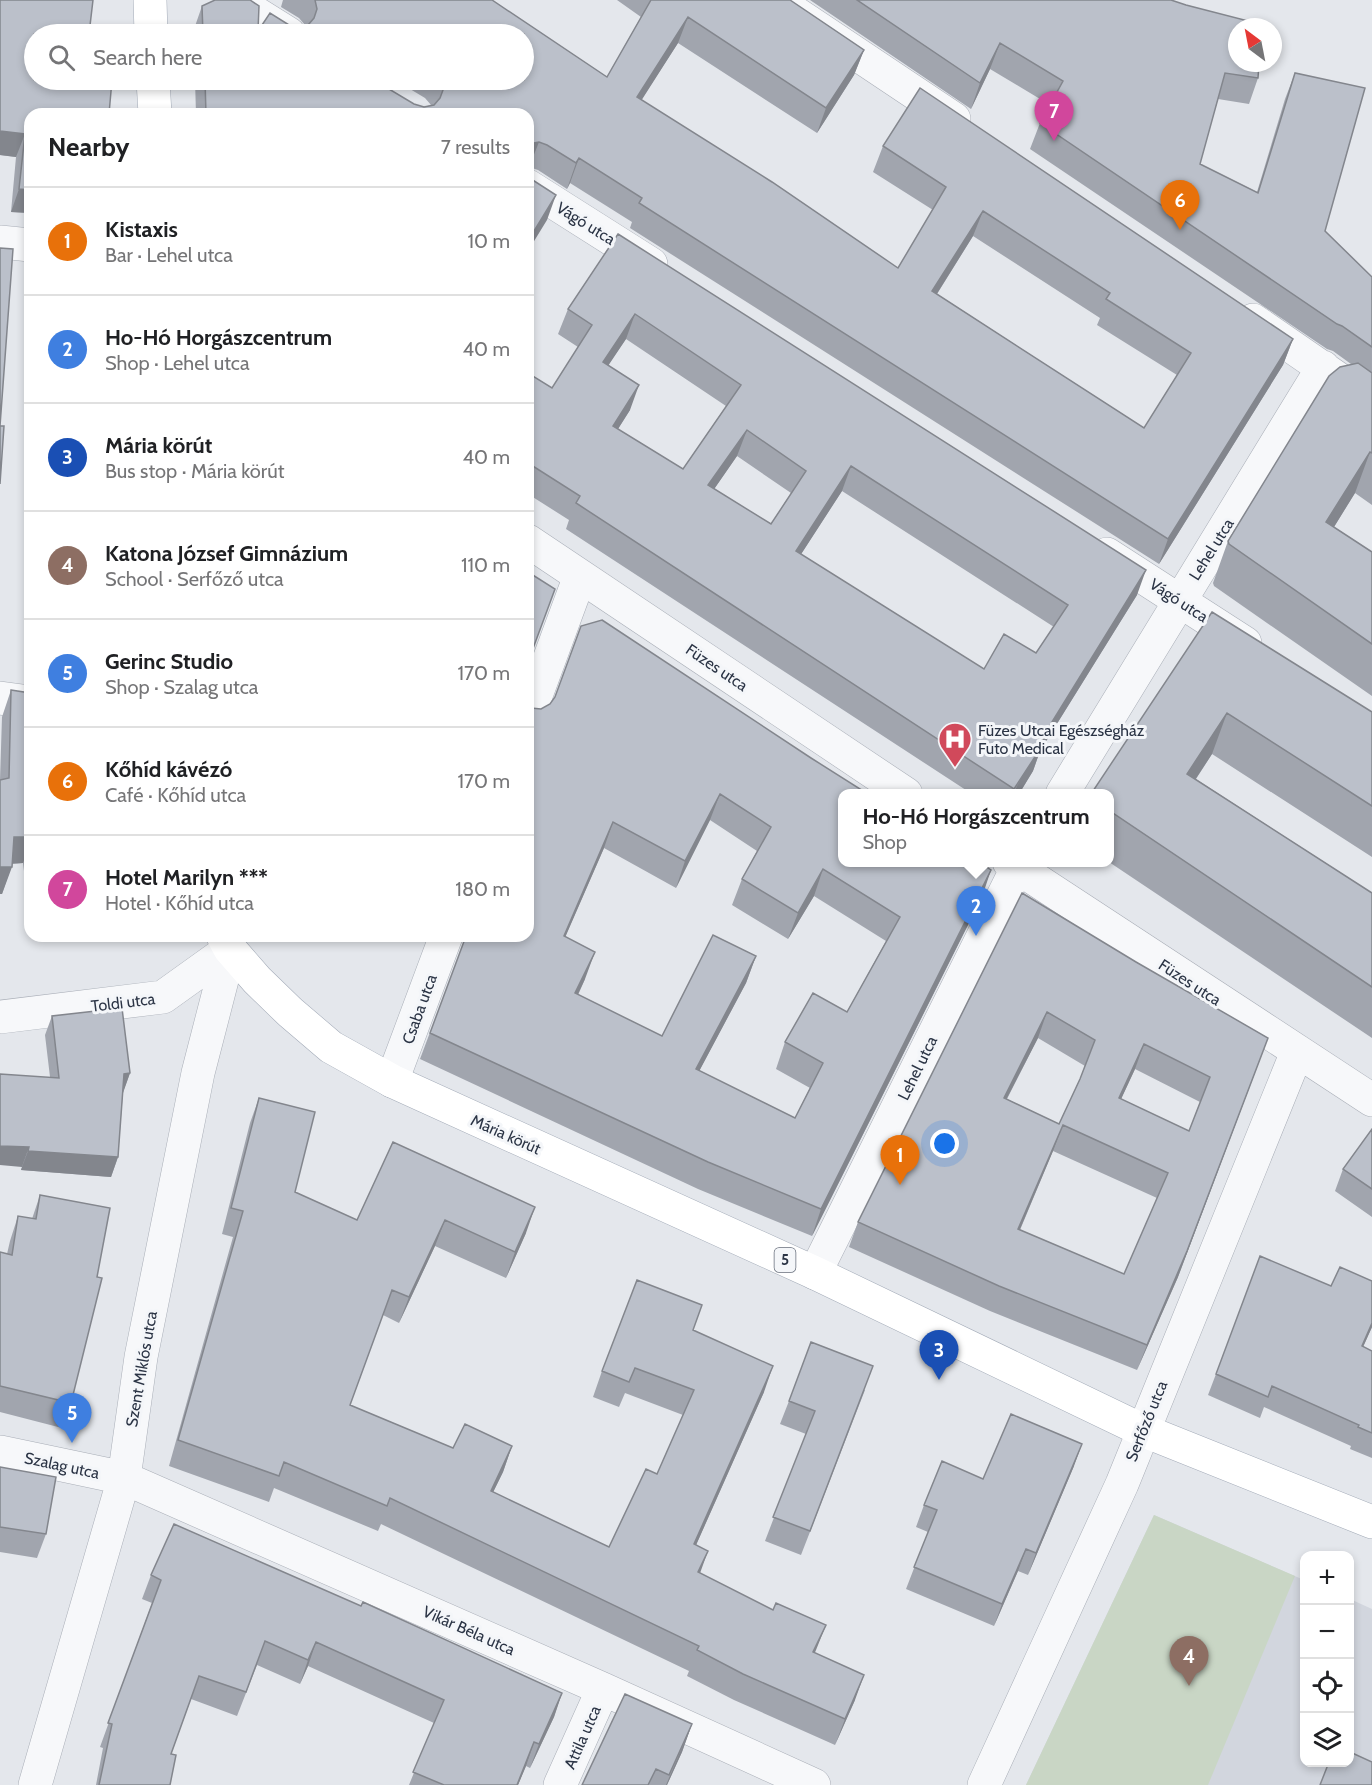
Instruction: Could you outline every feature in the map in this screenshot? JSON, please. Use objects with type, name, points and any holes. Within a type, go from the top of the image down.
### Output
[{"type":"main road","points":[[150,0],[151,24]]},
{"type":"main road","points":[[154,90],[155,108]]},
{"type":"main road","name":"Mária körút","points":[[227,942],[265,988],[331,1047],[392,1081],[815,1273],[1142,1430],[1372,1522]]},
{"type":"street","points":[[235,0],[273,24]]},
{"type":"street","points":[[776,0],[975,134]]},
{"type":"street","name":"Vágó utca","points":[[534,190],[678,282]]},
{"type":"street","points":[[0,242],[24,244]]},
{"type":"street","points":[[1233,307],[1372,402]]},
{"type":"street","name":"Lehel utca","points":[[1065,789],[1323,367]]},
{"type":"street","name":"Vágó utca","points":[[1080,536],[1266,657]]},
{"type":"street","name":"Füzes utca","points":[[534,545],[899,789]]},
{"type":"street","points":[[534,701],[580,576]]},
{"type":"street","points":[[0,698],[24,701]]},
{"type":"street","name":"Lehel utca","points":[[815,1273],[1014,867]]},
{"type":"street","name":"Füzes utca","points":[[1020,867],[1372,1100]]},
{"type":"street","name":"Toldi utca","points":[[0,1017],[163,997],[227,942]]},
{"type":"street","name":"Szent Miklós utca","points":[[35,1785],[124,1478],[141,1357],[198,1073],[227,942]]},
{"type":"street","name":"Csaba utca","points":[[392,1081],[444,942]]},
{"type":"street","name":"Serfőző utca","points":[[984,1785],[1122,1484],[1297,1052]]},
{"type":"street","name":"Szalag utca","points":[[0,1452],[124,1478]]},
{"type":"street","name":"Vikár Béla utca","points":[[124,1478],[603,1689],[814,1785]]},
{"type":"street","name":"Attila utca","points":[[560,1785],[603,1689]]},
{"type":"shaded area","points":[[1154,1515],[1300,1578],[1300,1767],[1354,1767],[1354,1601],[1372,1609],[1372,1785],[1026,1785]]},
{"type":"green space","points":[[1154,1515],[1295,1576],[1208,1785],[1026,1785]]},
{"type":"building","points":[[0,0],[93,0],[90,24],[24,24],[24,90],[111,90],[110,108],[24,108],[24,134],[0,131]]},
{"type":"building","points":[[215,0],[250,0],[259,6],[258,24],[203,24],[202,6]]},
{"type":"building","points":[[315,0],[492,0],[528,24],[309,24],[317,9]]},
{"type":"building","points":[[651,0],[790,0],[864,50],[826,108],[688,17],[637,97],[772,182],[898,268],[946,187],[883,146],[920,88],[1293,339],[1168,539],[639,203],[642,198],[579,158],[576,163],[547,145],[534,143],[534,108],[206,108],[205,90],[391,90],[414,104],[424,107],[434,105],[443,90],[534,90],[534,28],[607,77]],"holes":[[[983,211],[1110,293],[1106,299],[1191,353],[1144,428],[932,291]]]},
{"type":"building","points":[[857,0],[1171,0],[1237,18],[1228,18],[1228,72],[1258,72],[1258,78],[1225,73],[1200,164],[1258,193],[1295,73],[1365,88],[1325,231],[1372,277],[1372,347],[1040,123],[1063,81],[1000,43],[980,83]]},
{"type":"building","points":[[270,13],[287,24],[263,24]]},
{"type":"building","points":[[24,143],[24,189],[19,189]]},
{"type":"building","points":[[534,181],[556,195],[534,231]]},
{"type":"building","points":[[618,234],[1146,570],[1039,743],[1042,746],[1014,789],[576,503],[580,496],[534,467],[534,377],[552,388],[592,325],[568,309]],"holes":[[[635,314],[741,385],[683,469],[613,426],[639,385],[603,362]],[[747,430],[806,471],[771,524],[708,485]],[[851,466],[1068,605],[1036,653],[1004,634],[984,669],[796,551]]]},
{"type":"building","points":[[0,248],[13,249],[0,426]]},
{"type":"building","points":[[1358,363],[1372,373],[1372,453],[1370,452],[1326,522],[1372,552],[1372,644],[1229,544],[1228,541],[1329,376],[1340,367]]},
{"type":"building","points":[[0,426],[4,426],[0,484]]},
{"type":"building","points":[[534,576],[555,589],[534,646]]},
{"type":"building","points":[[1212,612],[1372,712],[1372,806],[1227,713],[1187,774],[1372,893],[1372,987],[1114,814],[1114,789],[1094,789]]},
{"type":"building","points":[[602,620],[860,789],[838,789],[838,867],[986,867],[991,870],[821,1209],[708,1162],[430,1033],[464,942],[534,942],[534,708],[541,709],[550,704],[555,697],[581,626]],"holes":[[[720,794],[771,827],[742,879],[798,913],[823,869],[900,917],[847,1012],[813,993],[785,1042],[823,1063],[795,1118],[696,1069],[756,956],[713,935],[662,1036],[575,993],[595,952],[564,936],[613,822],[685,861]]]},
{"type":"building","points":[[11,690],[24,692],[24,837],[14,837],[12,867],[0,867],[0,780],[9,778]]},
{"type":"building","points":[[1022,893],[1268,1038],[1187,1251],[1147,1345],[999,1286],[858,1222]],"holes":[[[1047,1012],[1095,1040],[1059,1124],[1004,1098]],[[1144,1044],[1210,1077],[1189,1131],[1119,1098]],[[1063,1125],[1168,1173],[1124,1274],[1018,1229]]]},
{"type":"building","points":[[122,1008],[130,1073],[124,1074],[118,1157],[28,1151],[29,1147],[0,1146],[0,1074],[59,1078],[52,1016]]},
{"type":"building","points":[[259,1098],[315,1112],[295,1192],[357,1220],[393,1142],[535,1207],[515,1252],[445,1220],[409,1297],[392,1290],[350,1405],[453,1448],[465,1424],[512,1446],[491,1491],[609,1547],[646,1469],[657,1474],[694,1390],[635,1368],[629,1382],[602,1371],[637,1280],[702,1305],[693,1330],[773,1366],[694,1544],[708,1551],[698,1572],[773,1610],[776,1603],[826,1625],[813,1652],[864,1675],[845,1719],[743,1674],[697,1650],[699,1646],[390,1498],[387,1506],[284,1462],[279,1476],[178,1440],[243,1211],[231,1208]]},
{"type":"building","points":[[1372,1129],[1372,1189],[1343,1169]]},
{"type":"building","points":[[40,1195],[110,1208],[97,1277],[102,1278],[71,1403],[0,1386],[0,1252],[12,1255],[18,1216],[36,1219]]},
{"type":"building","points":[[1260,1256],[1331,1286],[1340,1267],[1372,1281],[1372,1323],[1362,1346],[1372,1351],[1372,1433],[1272,1386],[1268,1397],[1216,1374]]},
{"type":"building","points":[[811,1342],[873,1366],[810,1531],[773,1517],[815,1411],[789,1401]]},
{"type":"building","points":[[1011,1414],[1082,1444],[1036,1553],[1026,1549],[1002,1604],[914,1567],[937,1510],[924,1505],[942,1461],[983,1479]]},
{"type":"building","points":[[0,1467],[56,1477],[46,1534],[0,1527]]},
{"type":"building","points":[[174,1524],[361,1606],[363,1602],[562,1693],[539,1744],[534,1742],[517,1785],[444,1785],[413,1772],[444,1700],[316,1642],[308,1660],[265,1641],[246,1692],[199,1676],[171,1754],[176,1755],[170,1785],[99,1785],[112,1724],[108,1723],[161,1580],[151,1575]]},
{"type":"building","points":[[625,1694],[692,1724],[669,1775],[656,1769],[648,1785],[582,1785]]},
{"type":"building","points":[[1354,1754],[1372,1762],[1372,1785],[1320,1785],[1327,1767],[1354,1767]]},
{"type":"place","name":"Hotel Marilyn ***","points":[[1054,141]]},
{"type":"place","name":"Kőhíd kávézó","points":[[1180,230]]},
{"type":"place","name":"Füzes Utcai Egészségház Futo Medical","points":[[955,768]]},
{"type":"place","name":"Ho-Hó Horgászcentrum","points":[[976,936]]},
{"type":"place","name":"Kistaxis","points":[[900,1185]]},
{"type":"place","name":"Mária körút","points":[[939,1380]]},
{"type":"place","name":"Gerinc Studio","points":[[72,1443]]},
{"type":"place","name":"Katona József Gimnázium","points":[[1189,1686]]}]
